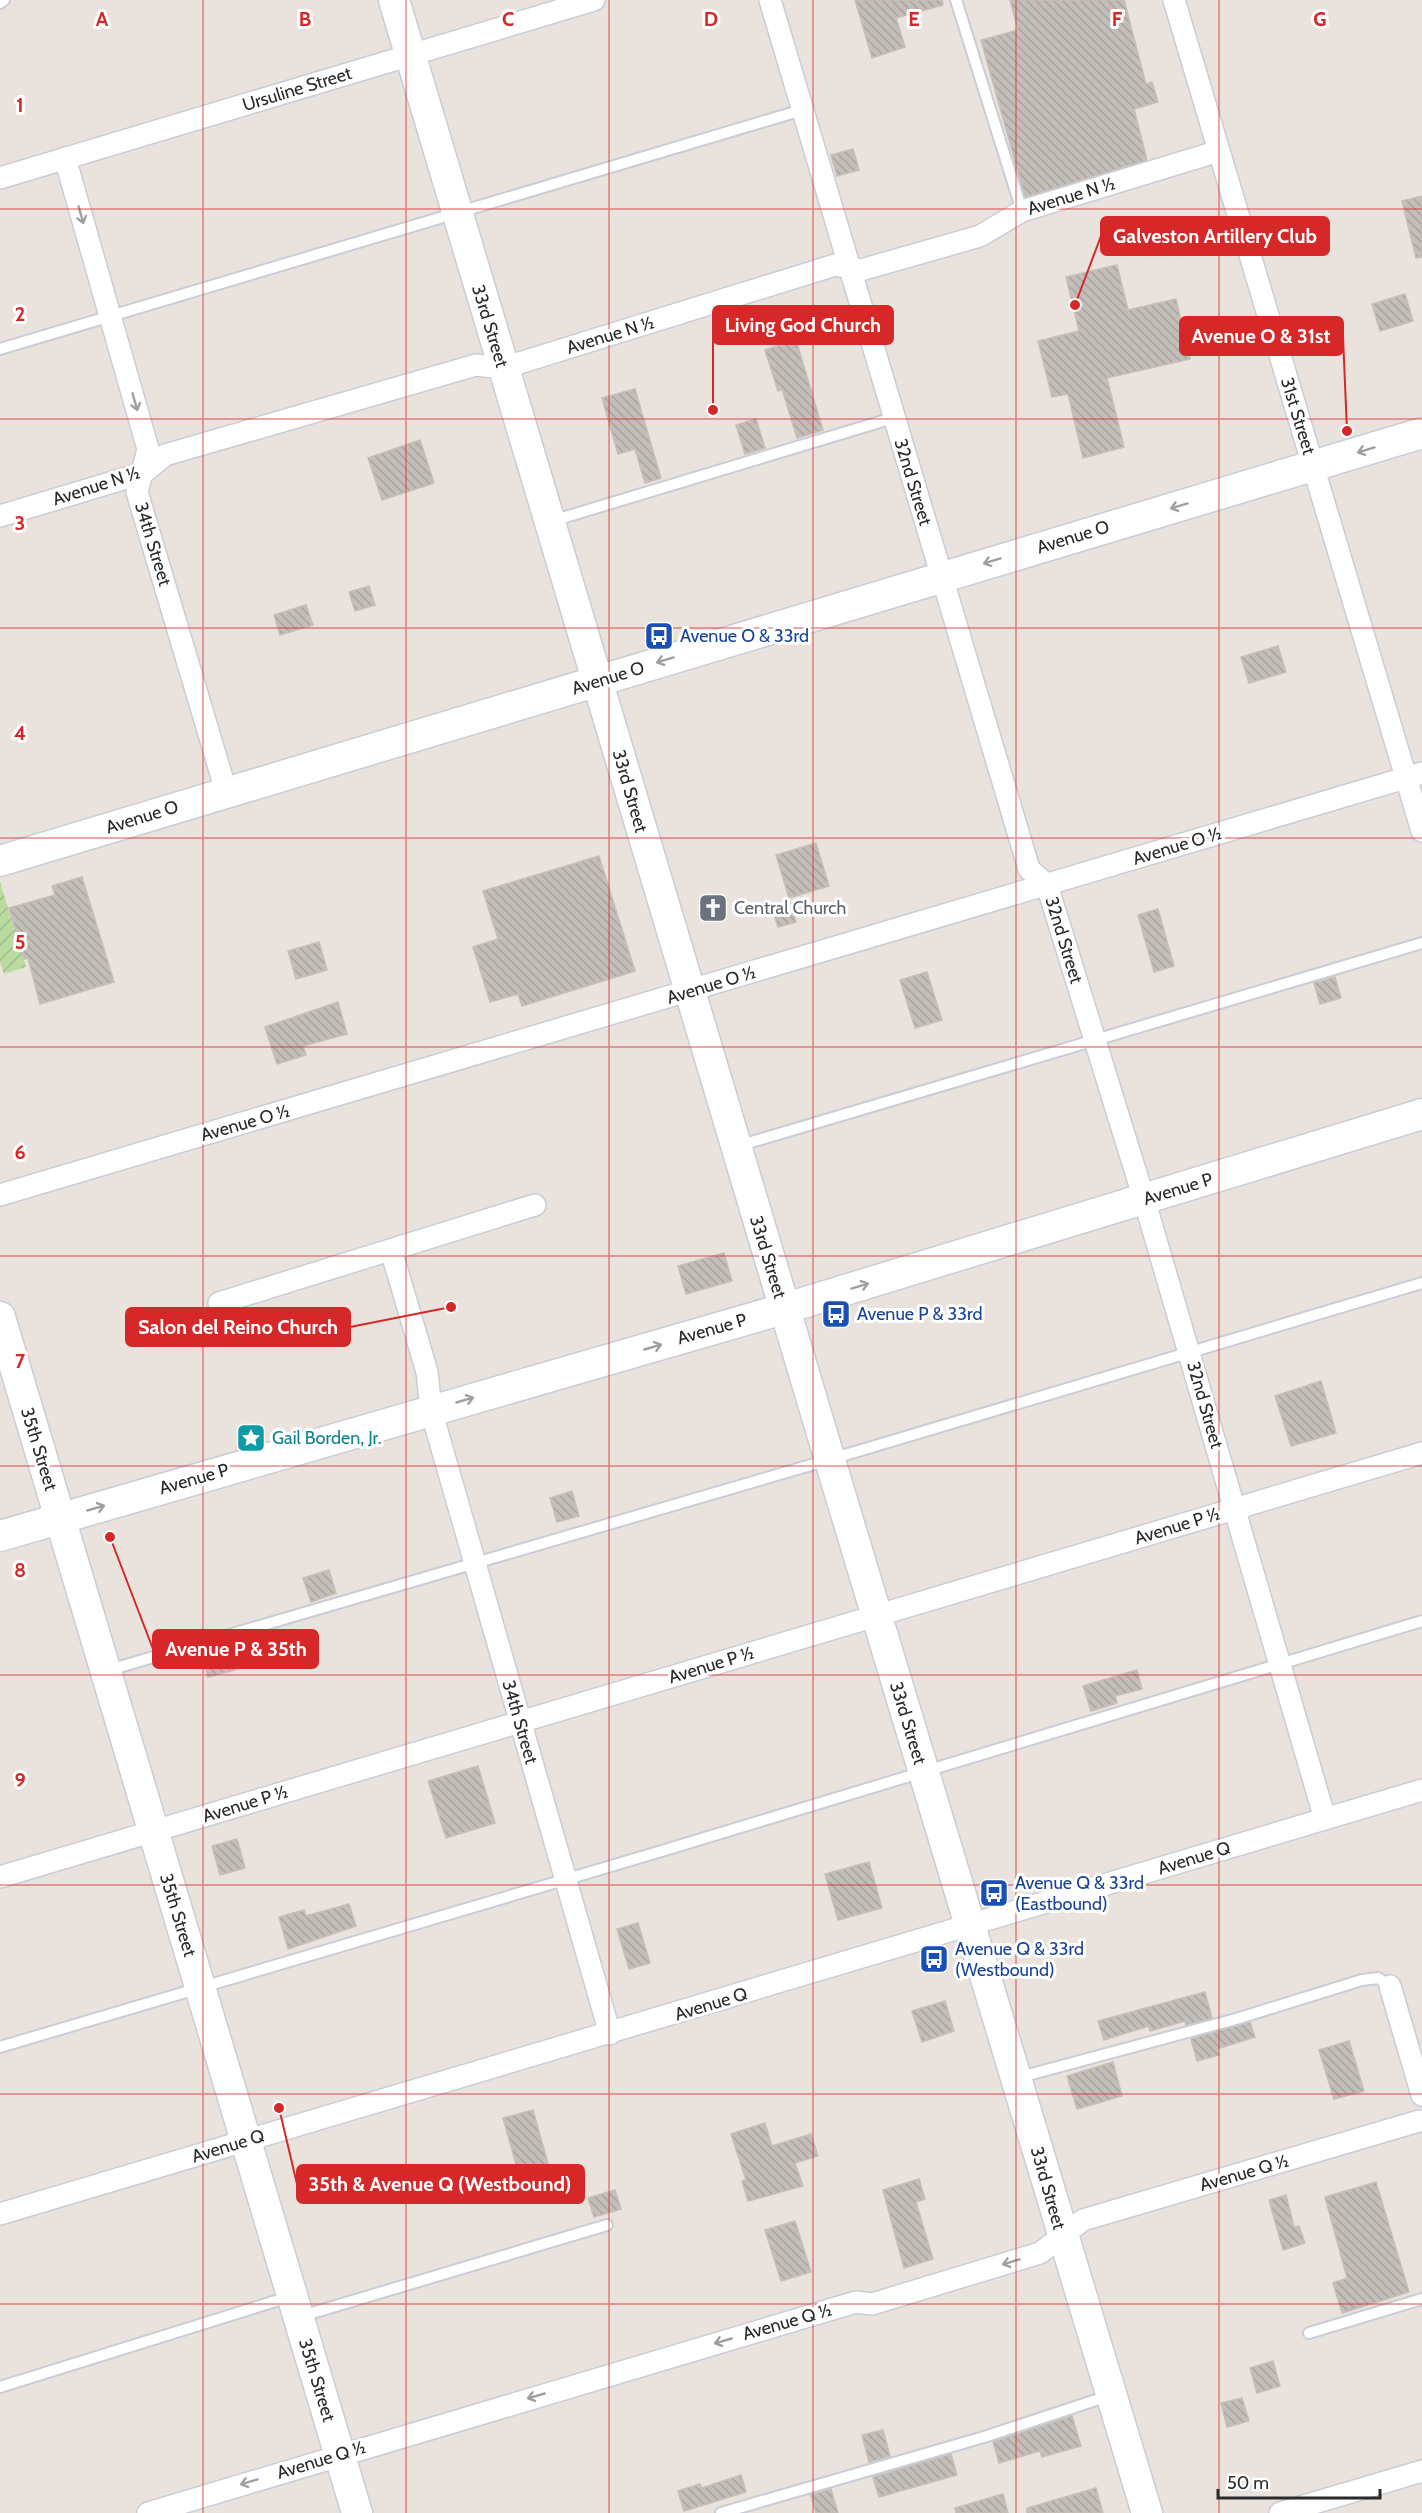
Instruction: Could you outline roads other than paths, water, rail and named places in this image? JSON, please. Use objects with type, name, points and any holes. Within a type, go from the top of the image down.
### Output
[{"type":"street","name":"33rd Street","points":[[394,0],[598,681],[734,1147],[1147,2513]]},
{"type":"street","name":"Ursuline Street","points":[[0,178],[594,0]]},
{"type":"street","name":"32nd Street","points":[[770,0],[1029,869],[1047,885],[1144,1199],[1325,1819]]},
{"type":"street","name":"31st Street","points":[[1174,0],[1314,465],[1414,775],[1422,831]]},
{"type":"street","name":"Avenue N ½","points":[[0,516],[143,473],[165,455],[476,365],[503,368],[835,265],[867,269],[980,236],[1022,211],[1219,151]]},
{"type":"street","name":"34th Street","points":[[65,158],[148,449],[137,492],[226,791]]},
{"type":"street","name":"Avenue O","points":[[0,861],[226,791],[1422,433]]},
{"type":"street","name":"Avenue O ½","points":[[0,1195],[1414,775]]},
{"type":"street","name":"Avenue P","points":[[0,1536],[783,1309],[1422,1114]]},
{"type":"street","points":[[219,1304],[535,1205]]},
{"type":"street","name":"34th Street","points":[[391,1250],[427,1372],[431,1410],[474,1564],[610,2034]]},
{"type":"street","name":"35th Street","points":[[0,1317],[357,2513]]},
{"type":"street","name":"Avenue P ½","points":[[0,1877],[1422,1453]]},
{"type":"street","name":"Avenue Q","points":[[0,2214],[610,2034],[1422,1790]]},
{"type":"street","points":[[1390,1986],[1422,2095]]},
{"type":"street","name":"Avenue Q ½","points":[[147,2513],[856,2302],[872,2304],[1040,2253],[1083,2220],[1421,2123]]},
{"type":"street","points":[[1280,2513],[1422,2471]]},
{"type":"lane","points":[[0,3],[4,0]]},
{"type":"lane","points":[[956,0],[1022,211]]},
{"type":"lane","points":[[0,349],[802,110]]},
{"type":"lane","points":[[549,522],[893,418]]},
{"type":"lane","points":[[734,1147],[1422,944]]},
{"type":"lane","points":[[106,1671],[1422,1283]]},
{"type":"lane","points":[[0,2047],[566,1880],[1422,1621]]},
{"type":"lane","points":[[1016,2078],[1236,2019],[1362,1980],[1378,1978],[1390,1986]]},
{"type":"lane","points":[[0,2387],[295,2306],[608,2225]]},
{"type":"lane","points":[[1309,2333],[1422,2299]]},
{"type":"lane","points":[[721,2513],[984,2437],[1111,2395]]},
{"type":"place","name":"Galveston Artillery Club","points":[[1075,305]]},
{"type":"place","name":"Living God Church","points":[[713,410]]},
{"type":"place","name":"Avenue O & 31st","points":[[1347,431]]},
{"type":"place","name":"Avenue O & 33rd","points":[[659,636]]},
{"type":"place","name":"Central Church","points":[[713,908]]},
{"type":"place","name":"Salon del Reino Church","points":[[451,1307]]},
{"type":"place","name":"Avenue P & 33rd","points":[[836,1314]]},
{"type":"place","name":"Gail Borden, Jr.","points":[[251,1438]]},
{"type":"place","name":"Avenue P & 35th","points":[[110,1537]]},
{"type":"place","name":"Avenue Q & 33rd (Eastbound)","points":[[994,1893]]},
{"type":"place","name":"Avenue Q & 33rd (Westbound)","points":[[934,1959]]},
{"type":"place","name":"35th & Avenue Q (Westbound)","points":[[279,2108]]}]
